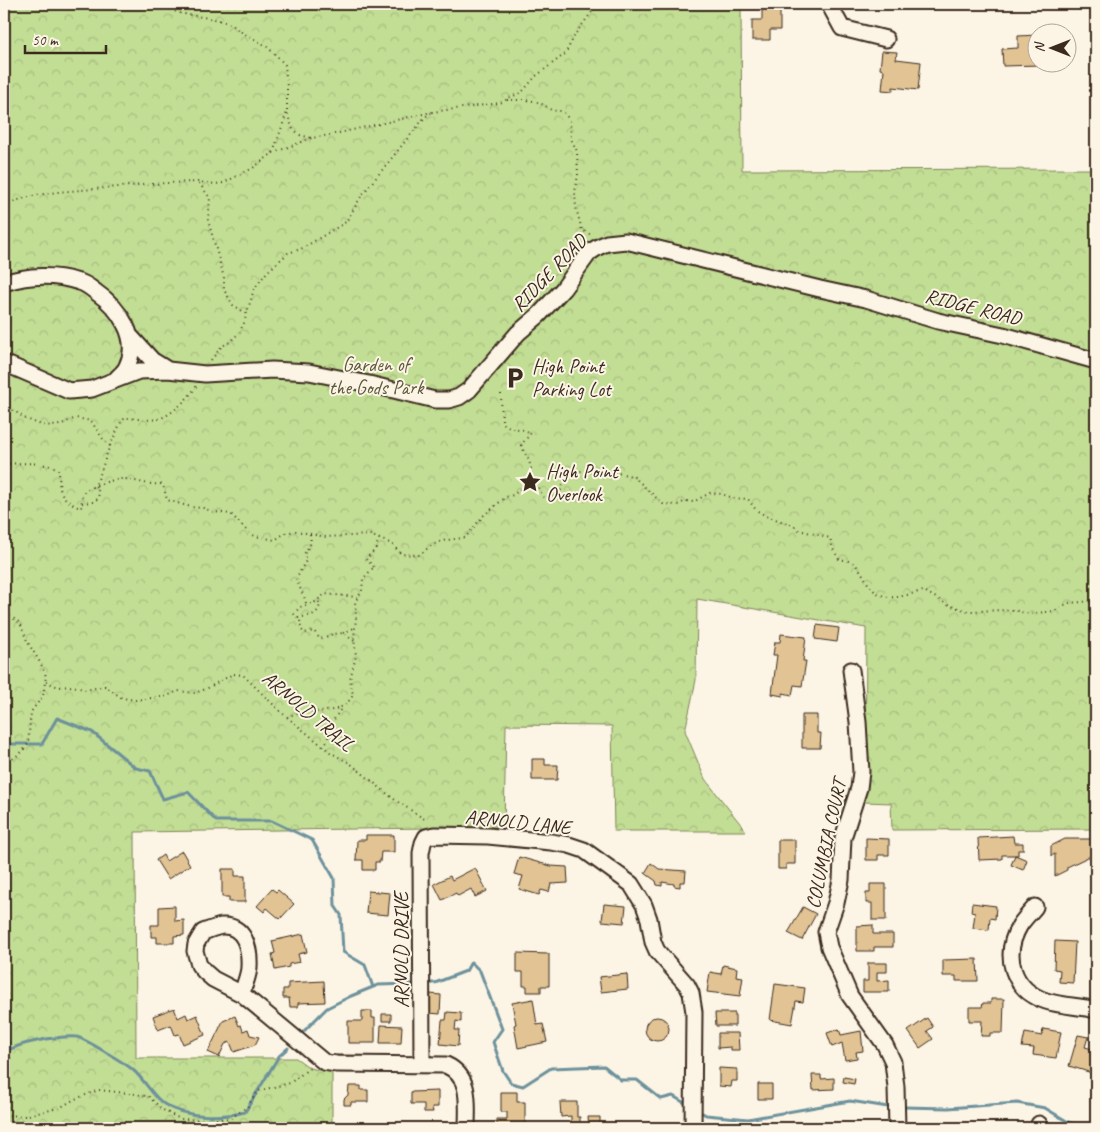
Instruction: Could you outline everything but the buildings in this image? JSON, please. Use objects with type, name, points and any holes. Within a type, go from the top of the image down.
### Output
[{"type":"street","points":[[828,4],[842,28],[886,39]]},
{"type":"street","name":"RIDGE ROAD","points":[[4,363],[69,391],[92,389],[139,371],[168,370],[205,374],[272,370],[309,372],[435,400],[448,400],[459,397],[488,370],[518,333],[539,315],[563,289],[589,253],[613,241],[626,241],[866,299],[938,321],[1003,335],[1096,361]]},
{"type":"street","points":[[4,283],[17,278],[50,276],[81,282],[103,297],[121,314],[131,337],[131,352],[127,366],[117,378]]},
{"type":"street","name":"RIDGE ROAD","points":[[131,337],[152,360],[168,370]]},
{"type":"street","name":"COLUMBIA COURT","points":[[851,670],[862,772],[859,788],[843,838],[840,888],[826,932],[829,947],[850,996],[885,1045],[893,1062],[896,1086],[897,1128]]},
{"type":"street","name":"ARNOLD LANE","points":[[426,837],[434,835],[488,836],[570,845],[584,850],[631,884],[644,906],[657,951],[687,985],[691,993],[694,1012],[693,1128]]},
{"type":"street","name":"ARNOLD DRIVE","points":[[422,1064],[421,853],[426,837]]},
{"type":"street","points":[[1035,907],[1021,924],[1012,945],[1010,955],[1015,975],[1027,991],[1048,1002],[1096,1010]]},
{"type":"street","points":[[242,994],[249,968],[247,943],[241,932],[232,927],[222,926],[203,932],[196,944],[195,951],[199,965],[213,979],[242,994],[324,1062],[336,1064],[446,1065],[455,1070],[462,1077],[467,1100],[466,1128]]},
{"type":"path","points":[[162,4],[170,10],[235,26],[238,30],[265,45],[278,56],[285,65],[287,112],[293,129],[300,135],[312,138]]},
{"type":"path","points":[[4,204],[36,195],[165,183],[222,183],[253,168],[273,154],[312,138],[432,112],[500,103],[523,91],[536,76],[565,54],[576,32],[598,4]]},
{"type":"path","points":[[505,100],[528,100],[540,103],[551,111],[563,111],[570,121],[571,139],[577,151],[576,208],[582,230],[593,236],[592,243]]},
{"type":"path","points":[[273,154],[287,112]]},
{"type":"path","points":[[95,485],[102,473],[103,463],[120,422],[125,418],[158,419],[176,408],[191,395],[205,374],[211,360],[222,346],[230,342],[239,333],[244,323],[254,289],[266,272],[288,253],[306,247],[346,222],[362,195],[425,117],[432,112]]},
{"type":"path","points":[[199,182],[210,198],[208,220],[224,278],[224,290],[233,304],[246,313]]},
{"type":"path","points":[[4,464],[22,463],[57,468],[60,477],[60,489],[69,504],[80,508],[83,494],[86,490],[95,485],[124,479],[148,485],[160,484],[164,488],[167,500],[191,507],[231,514],[242,528],[255,536],[275,540],[285,533],[296,530],[326,537],[370,536],[392,544],[401,554],[420,555],[436,542],[465,538],[483,516],[506,497],[530,482],[532,465],[521,445],[531,433],[522,428],[514,429],[502,422],[501,394]]},
{"type":"path","points":[[4,405],[24,418],[41,425],[57,426],[76,418],[92,421],[105,442],[110,446]]},
{"type":"path","points":[[530,482],[537,485],[544,498],[552,496],[561,490],[566,478],[573,473],[585,470],[592,473],[602,470],[633,476],[652,496],[663,504],[677,505],[686,501],[693,502],[710,493],[748,499],[756,510],[766,516],[793,525],[799,530],[830,538],[833,549],[839,559],[852,562],[860,571],[868,586],[875,592],[890,598],[924,591],[948,605],[968,611],[1013,610],[1030,614],[1054,611],[1068,603],[1096,601]]},
{"type":"path","points":[[82,503],[93,502],[98,499],[95,485]]},
{"type":"path","points":[[306,604],[296,579],[306,561],[304,554],[311,543],[310,534]]},
{"type":"path","points":[[323,746],[328,740],[330,724],[353,694],[350,679],[356,656],[354,628],[356,618],[354,606],[357,597],[362,591],[364,579],[375,568],[366,559],[375,550],[379,539]]},
{"type":"path","points":[[4,573],[6,589],[4,608],[8,616],[20,623],[27,641],[46,676],[43,696],[31,712],[28,744],[22,752],[4,765]]},
{"type":"path","points":[[354,628],[320,639],[314,631],[302,632],[300,620],[295,616],[295,612],[306,604],[318,601],[321,596],[327,594],[357,597]]},
{"type":"path","points":[[298,618],[314,615],[319,609],[320,604],[318,601]]},
{"type":"path","points":[[342,633],[354,641]]},
{"type":"path","name":"ARNOLD TRAIL","points":[[46,682],[58,687],[73,686],[86,690],[105,686],[122,698],[136,700],[167,696],[178,691],[196,692],[206,689],[233,674],[239,674],[246,677],[287,717],[323,746],[351,764],[395,800],[426,820]]},
{"type":"path","points":[[287,717],[294,714],[315,713],[342,707]]},
{"type":"path","points":[[4,1050],[10,1056],[9,1070],[4,1087]]},
{"type":"path","points":[[4,1115],[24,1116],[58,1108],[99,1090],[149,1097],[163,1110],[180,1119],[208,1120],[231,1118],[247,1106],[258,1092],[290,1083],[310,1068],[324,1062]]},
{"type":"green space","name":"Garden of the Gods Park","points":[[4,4],[741,4],[742,170],[1096,169],[1096,829],[892,830],[891,803],[865,802],[866,628],[697,599],[696,680],[685,731],[705,779],[746,831],[614,831],[612,726],[506,725],[504,827],[135,832],[136,1058],[296,1058],[310,1068],[332,1073],[332,1128],[4,1128]]},
{"type":"waterway","points":[[4,744],[42,744],[57,718],[92,732],[136,768],[150,771],[163,799],[188,792],[216,821],[272,821],[312,840],[334,878],[335,906],[341,915],[343,952],[365,965],[373,987]]},
{"type":"waterway","points":[[430,983],[435,983],[466,971],[471,962],[480,971],[502,1029],[493,1042],[503,1071],[511,1083],[523,1086],[551,1068],[604,1066],[621,1080],[637,1080],[661,1099],[673,1096],[688,1105]]},
{"type":"waterway","points":[[302,1033],[327,1008],[351,996],[378,985],[412,984]]},
{"type":"waterway","points":[[4,1031],[10,1048]]},
{"type":"waterway","points":[[4,1053],[39,1040],[81,1038],[129,1067],[164,1104],[182,1112],[214,1116],[245,1112],[279,1056],[288,1048]]},
{"type":"waterway","points":[[697,1110],[706,1115],[748,1119],[850,1101],[888,1107]]},
{"type":"waterway","points":[[904,1107],[948,1108],[1017,1103],[1045,1108],[1070,1123],[1096,1126]]},
{"type":"place","name":"High Point Parking Lot","points":[[515,378]]},
{"type":"place","name":"High Point Overlook","points":[[530,482]]}]
